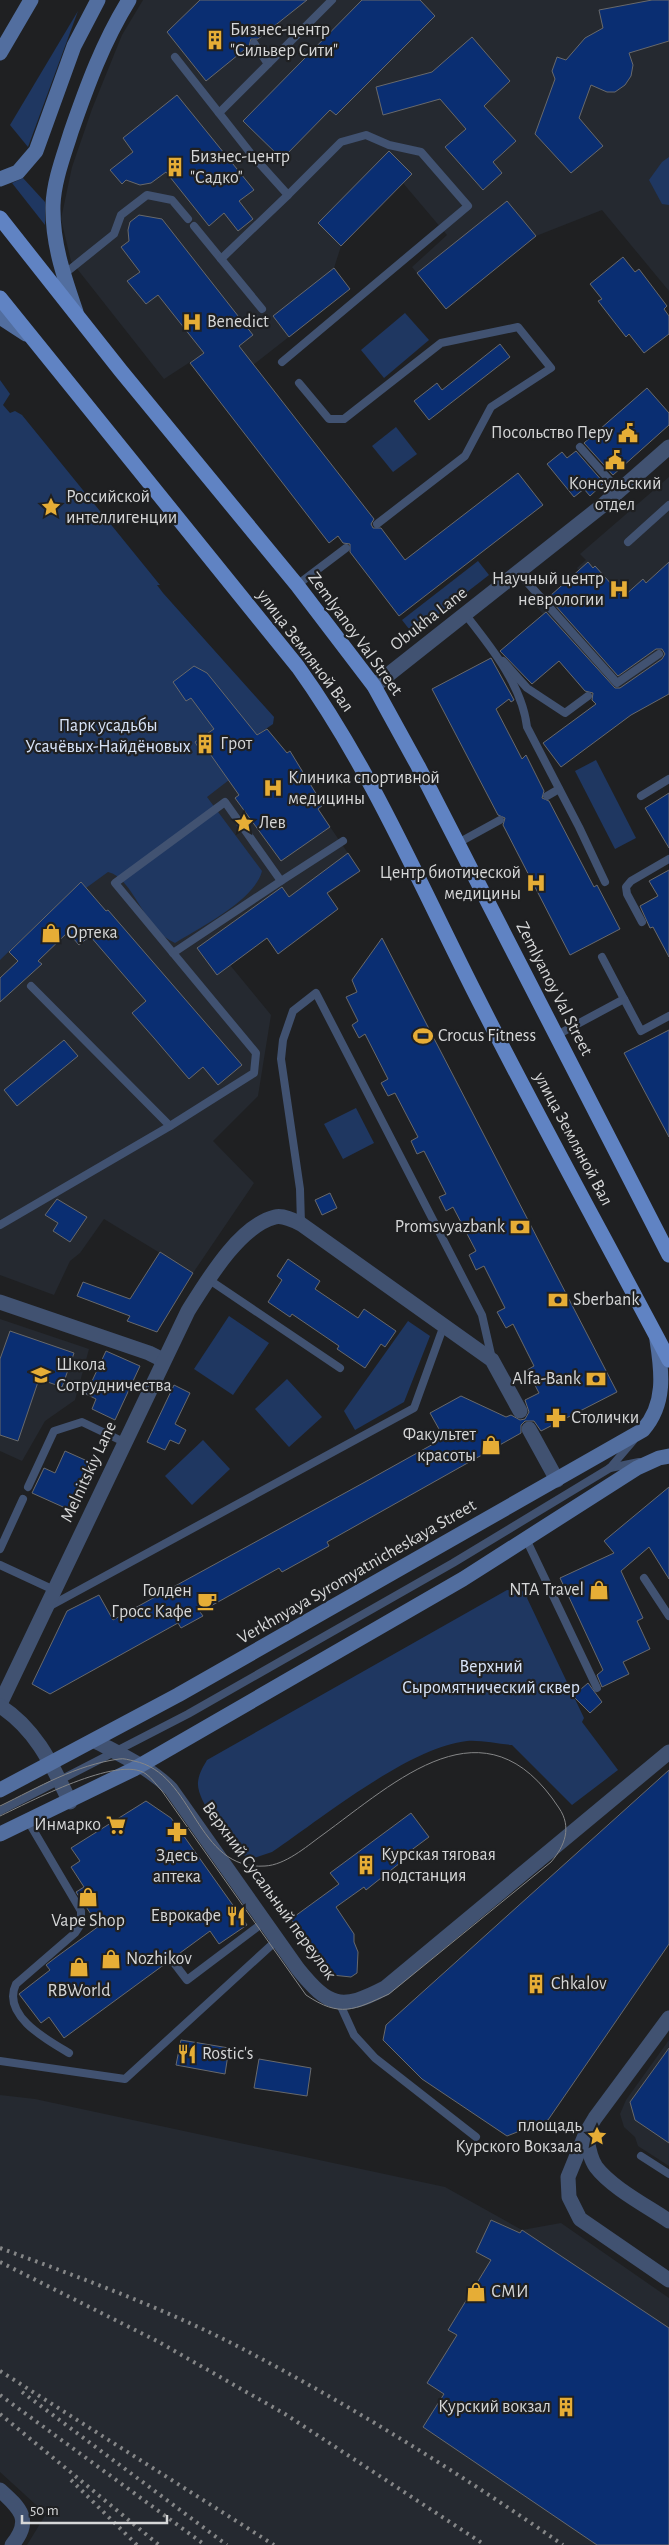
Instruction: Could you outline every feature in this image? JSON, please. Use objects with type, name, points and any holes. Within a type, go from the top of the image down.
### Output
[{"type":"main road","points":[[0,53],[32,0]]},
{"type":"main road","points":[[0,178],[18,172],[36,151],[74,46],[98,0]]},
{"type":"main road","points":[[76,314],[57,253],[53,204],[61,162],[98,57],[129,0]]},
{"type":"main road","points":[[0,218],[76,314]]},
{"type":"main road","name":"улица Земляной Вал","points":[[0,298],[298,667],[328,709],[373,790],[504,1050],[669,1360]]},
{"type":"main road","name":"Zemlyanoy Val Street","points":[[76,314],[297,586],[374,686],[458,843],[669,1255]]},
{"type":"main road","points":[[0,316],[32,339]]},
{"type":"main road","name":"Verkhnyaya Syromyatnicheskaya Street","points":[[0,1790],[95,1741],[643,1430],[657,1409],[660,1395],[661,1367],[656,1336]]},
{"type":"main road","points":[[0,1834],[70,1802],[140,1765],[463,1579],[637,1468],[664,1457]]},
{"type":"street","name":"Obukha Lane","points":[[374,686],[619,491],[669,447]]},
{"type":"street","name":"Melnitskiy Lane","points":[[0,1705],[188,1311],[208,1279],[244,1236],[263,1222],[277,1217],[301,1224],[492,1360],[520,1411]]},
{"type":"street","points":[[0,1302],[149,1353],[163,1360]]},
{"type":"street","points":[[529,1428],[557,1480]]},
{"type":"street","points":[[0,1705],[23,1724],[40,1745],[70,1802]]},
{"type":"street","name":"Верхний Сусальный переулок","points":[[95,1741],[140,1765],[161,1779],[171,1789],[277,1940],[321,1995],[339,2002],[363,1999],[385,1988],[669,1752]]},
{"type":"street","points":[[669,2018],[586,2133],[568,2177],[569,2197],[580,2219],[669,2280]]},
{"type":"street","points":[[586,2133],[588,2149],[595,2166],[607,2179],[669,2221]]},
{"type":"street","points":[[0,2490],[16,2505],[23,2519],[22,2528],[12,2545]]},
{"type":"lane","points":[[219,113],[332,0]]},
{"type":"lane","points":[[254,43],[268,64]]},
{"type":"lane","points":[[175,57],[288,195]]},
{"type":"lane","points":[[222,260],[341,142],[366,135],[389,145],[421,152],[468,206],[282,362]]},
{"type":"lane","points":[[63,275],[114,234],[121,215],[147,195],[172,200],[188,219]]},
{"type":"lane","points":[[194,226],[262,310]]},
{"type":"lane","points":[[299,383],[329,419],[344,419],[441,343],[518,327],[551,368],[491,408],[465,456],[377,524]]},
{"type":"lane","points":[[580,447],[619,491]]},
{"type":"lane","points":[[628,542],[669,505]]},
{"type":"lane","points":[[297,586],[346,548]]},
{"type":"lane","points":[[518,572],[617,683],[659,654]]},
{"type":"lane","points":[[465,614],[495,652],[528,688],[565,713],[588,696]]},
{"type":"lane","points":[[495,652],[525,710],[527,727],[560,789],[605,882]]},
{"type":"lane","points":[[642,796],[669,779]]},
{"type":"lane","points":[[547,796],[560,789]]},
{"type":"lane","points":[[0,1225],[170,1126],[254,1073],[256,1053],[115,883],[224,802],[280,881]]},
{"type":"lane","points":[[458,843],[500,820]]},
{"type":"lane","points":[[173,954],[280,881],[343,842]]},
{"type":"lane","points":[[642,922],[627,894],[626,888],[630,881],[669,859]]},
{"type":"lane","points":[[602,957],[641,1031],[669,1016]]},
{"type":"lane","points":[[31,986],[170,1126]]},
{"type":"lane","points":[[301,1224],[300,1189],[281,1060],[283,1040],[293,1011],[316,993],[482,1315],[492,1360]]},
{"type":"lane","points":[[557,1035],[624,999]]},
{"type":"lane","points":[[208,1279],[340,1368]]},
{"type":"lane","points":[[45,1609],[414,1408],[444,1325]]},
{"type":"lane","points":[[28,1487],[54,1431],[82,1422],[124,1442]]},
{"type":"lane","points":[[0,1811],[188,1714],[453,1563],[610,1468],[643,1430]]},
{"type":"lane","points":[[610,1468],[664,1457]]},
{"type":"lane","points":[[0,1548],[23,1499]]},
{"type":"lane","points":[[526,1539],[597,1688]]},
{"type":"lane","points":[[0,1565],[54,1590]]},
{"type":"lane","points":[[644,1578],[669,1616]]},
{"type":"lane","points":[[28,1821],[81,1911],[81,1924],[75,1933],[16,1984],[12,1999],[14,2005],[35,2033],[70,2053]]},
{"type":"lane","points":[[174,1963],[187,1980],[264,1922]]},
{"type":"lane","points":[[0,2061],[124,2080],[277,1940]]},
{"type":"lane","points":[[339,2002],[354,2035],[375,2058],[476,2137]]},
{"type":"lane","points":[[641,2156],[669,2174]]},
{"type":"shaded area","points":[[143,0],[669,0],[669,291],[602,210],[536,236],[446,309],[412,267],[447,235],[403,183],[341,246],[334,268],[350,289],[253,365],[204,353],[164,379],[71,261],[61,219],[72,167],[92,109],[122,35]]},
{"type":"shaded area","name":"Научный центр неврологии","points":[[669,477],[669,691],[620,700],[537,607],[559,587],[565,593],[584,576],[577,568],[586,560],[580,554]]},
{"type":"shaded area","points":[[0,528],[257,735],[267,729],[286,753],[290,751],[323,805],[318,809],[360,871],[230,965],[271,1015],[258,1096],[213,1141],[254,1183],[193,1273],[104,1219],[80,1253],[70,1261],[54,1295],[0,1275]]},
{"type":"shaded area","name":"Школа Сотрудничества","points":[[0,1319],[89,1349],[75,1400],[45,1421],[22,1461],[0,1451]]},
{"type":"shaded area","points":[[669,2040],[669,2166],[638,2146],[635,2137],[624,2127],[620,2114],[626,2100]]},
{"type":"shaded area","points":[[0,2095],[35,2099],[445,2187],[522,2230],[561,2223],[669,2298],[669,2545],[27,2545],[46,2514],[0,2472]]},
{"type":"green space","points":[[78,11],[28,147],[10,125]]},
{"type":"green space","points":[[669,157],[669,205],[662,204],[649,180],[662,162]]},
{"type":"green space","points":[[23,178],[45,202],[45,225],[12,183]]},
{"type":"green space","points":[[405,313],[429,340],[384,378],[361,350]]},
{"type":"green space","name":"Парк усадьбы Усачёвых-Найдёновых","points":[[0,380],[10,394],[3,405],[10,413],[15,411],[22,415],[160,585],[157,585],[163,593],[274,717],[273,724],[257,735],[229,780],[207,797],[262,871],[257,882],[238,903],[175,943],[155,927],[125,883],[117,876],[108,872],[86,888],[81,882],[0,960]]},
{"type":"green space","points":[[396,427],[417,454],[393,472],[372,446]]},
{"type":"green space","points":[[478,561],[489,575],[413,634],[402,620]]},
{"type":"green space","points":[[596,760],[636,838],[615,849],[575,771]]},
{"type":"green space","points":[[356,1108],[374,1143],[343,1159],[324,1124]]},
{"type":"green space","points":[[229,1316],[269,1343],[233,1395],[194,1369]]},
{"type":"green space","points":[[408,1321],[430,1336],[404,1402],[355,1430],[344,1411]]},
{"type":"green space","points":[[287,1379],[322,1417],[289,1447],[255,1409]]},
{"type":"green space","points":[[203,1440],[230,1469],[192,1505],[165,1476]]},
{"type":"green space","name":"Верхний Сыромятнический сквер","points":[[507,1590],[531,1592],[527,1598],[584,1718],[582,1722],[618,1770],[572,1805],[512,1745],[467,1741],[444,1746],[419,1756],[366,1786],[272,1852],[254,1858],[238,1854],[207,1809],[199,1790],[199,1776],[207,1760]]},
{"type":"building","name":"Бизнес-центр \"Сильвер Сити\"","points":[[200,0],[307,0],[258,39],[251,39],[249,46],[206,81],[167,32]]},
{"type":"building","points":[[362,0],[420,0],[435,16],[336,115],[330,110],[282,159],[243,121]]},
{"type":"building","points":[[652,0],[669,0],[669,41],[629,53],[633,65],[631,76],[625,85],[615,92],[607,92],[591,85],[579,118],[603,146],[571,173],[535,134],[555,79],[552,71],[557,57],[566,60],[585,38],[603,28],[599,10]]},
{"type":"building","points":[[472,37],[510,81],[484,106],[516,141],[493,162],[502,173],[483,190],[445,147],[466,129],[440,99],[383,115],[376,87],[432,72]]},
{"type":"building","name":"Бизнес-центр \"Садко\"","points":[[177,95],[254,190],[239,201],[253,219],[238,231],[224,213],[209,226],[166,172],[151,183],[140,185],[126,180],[122,184],[110,170],[133,152],[123,138]]},
{"type":"building","points":[[389,151],[412,174],[341,246],[318,223]]},
{"type":"building","points":[[507,201],[536,236],[446,309],[417,273]]},
{"type":"building","points":[[139,215],[162,219],[253,335],[239,346],[374,519],[371,524],[373,528],[381,528],[405,560],[518,473],[543,505],[399,616],[350,552],[350,544],[343,543],[338,536],[329,543],[190,363],[204,353],[158,295],[146,304],[127,281],[140,272],[121,247],[129,241],[128,230],[130,222]]},
{"type":"building","points":[[623,257],[635,272],[639,269],[667,306],[664,309],[669,316],[669,334],[644,353],[629,334],[626,337],[598,301],[602,299],[590,284]]},
{"type":"building","points":[[334,268],[350,289],[289,337],[273,316]]},
{"type":"building","points":[[500,344],[510,357],[429,420],[414,401],[437,383],[442,390]]},
{"type":"building","name":"Посольство Перу","points":[[647,388],[669,413],[669,425],[613,475],[584,443]]},
{"type":"building","points":[[576,451],[604,483],[590,496],[584,489],[574,497],[547,464],[562,452],[567,458]]},
{"type":"building","points":[[588,562],[593,568],[595,566],[623,597],[643,579],[646,583],[669,562],[669,694],[631,715],[561,767],[543,743],[596,704],[592,700],[593,693],[585,691],[559,661],[532,684],[500,651],[546,612],[615,688],[620,688],[662,659],[665,654],[662,649],[656,649],[618,676],[554,604],[556,603],[550,596]]},
{"type":"building","points":[[491,658],[514,700],[511,702],[509,699],[496,709],[522,759],[526,755],[544,791],[542,798],[549,801],[594,887],[597,885],[620,929],[570,955],[503,825],[505,818],[498,815],[432,689]]},
{"type":"building","name":"Клиника спортивной медицины","points":[[194,666],[207,673],[257,735],[267,729],[287,753],[290,751],[323,805],[318,809],[330,827],[281,861],[235,798],[239,795],[208,751],[202,754],[195,742],[214,729],[191,698],[186,701],[173,682]]},
{"type":"building","points":[[669,793],[669,848],[645,808]]},
{"type":"building","points":[[348,853],[360,871],[327,893],[338,909],[278,954],[267,938],[217,975],[197,948],[282,887],[289,897]]},
{"type":"building","points":[[669,870],[669,957],[653,927],[650,928],[640,906],[658,896],[649,881]]},
{"type":"building","points":[[81,882],[106,911],[108,910],[242,1065],[218,1085],[203,1067],[189,1079],[132,1013],[146,1001],[90,936],[79,945],[68,932],[38,961],[42,964],[0,1002],[0,978],[18,961],[9,952]]},
{"type":"building","points":[[382,938],[617,1392],[541,1431],[534,1421],[525,1421],[521,1425],[521,1433],[327,1542],[329,1546],[282,1572],[279,1568],[200,1612],[203,1616],[181,1628],[178,1623],[50,1694],[32,1684],[67,1611],[99,1595],[113,1620],[444,1438],[430,1413],[461,1396],[506,1417],[511,1415],[520,1420],[525,1419],[529,1412],[525,1400],[539,1393],[527,1370],[534,1366],[513,1324],[506,1328],[497,1312],[505,1308],[484,1266],[476,1270],[469,1255],[476,1251],[453,1207],[446,1211],[439,1197],[446,1194],[424,1151],[417,1154],[411,1141],[418,1137],[395,1093],[388,1096],[381,1083],[388,1079],[365,1034],[359,1038],[352,1025],[358,1021],[346,997],[357,992],[352,980]]},
{"type":"building","points":[[669,1030],[669,1137],[624,1053]]},
{"type":"building","points":[[64,1040],[78,1056],[17,1106],[4,1090]]},
{"type":"building","points":[[330,1193],[337,1208],[322,1215],[315,1200]]},
{"type":"building","points":[[57,1199],[87,1217],[70,1242],[53,1231],[58,1223],[45,1215]]},
{"type":"building","points":[[160,1252],[193,1273],[157,1332],[127,1321],[130,1316],[77,1296],[83,1282],[130,1299]]},
{"type":"building","points":[[288,1259],[320,1281],[315,1289],[358,1318],[364,1309],[396,1331],[385,1347],[381,1344],[365,1368],[337,1349],[339,1346],[292,1314],[290,1317],[268,1302],[282,1280],[277,1276]]},
{"type":"building","points":[[10,1331],[74,1353],[62,1387],[39,1379],[18,1441],[0,1435],[0,1359]]},
{"type":"building","points":[[106,1351],[140,1366],[115,1420],[92,1409],[96,1399],[86,1394]]},
{"type":"building","points":[[174,1385],[190,1393],[175,1424],[186,1430],[179,1444],[170,1440],[165,1450],[147,1442]]},
{"type":"building","points":[[65,1451],[94,1464],[72,1511],[32,1493],[44,1468],[55,1473]]},
{"type":"building","points":[[669,1487],[669,1579],[649,1547],[621,1571],[643,1618],[637,1621],[650,1649],[623,1662],[629,1674],[602,1687],[597,1675],[603,1670],[560,1578],[614,1553],[604,1541]]},
{"type":"building","points":[[588,1683],[602,1702],[590,1713],[573,1696]]},
{"type":"building","name":"Chkalov","points":[[669,1770],[669,1944],[548,2120],[507,2136],[422,2079],[383,2040],[386,2025]]},
{"type":"building","points":[[146,1801],[171,1818],[247,1925],[219,1944],[210,1931],[64,2038],[49,2017],[41,2023],[19,1994],[50,1970],[46,1965],[99,1926],[76,1892],[84,1887],[71,1867],[80,1861],[71,1848]]},
{"type":"building","points":[[411,1813],[429,1837],[398,1860],[400,1863],[366,1890],[364,1887],[336,1907],[354,1934],[354,1942],[358,1952],[357,1973],[351,1977],[332,1975],[291,1919],[339,1884],[330,1873]]},
{"type":"building","points":[[181,2040],[229,2048],[225,2074],[176,2065]]},
{"type":"building","points":[[669,2048],[669,2143],[635,2120],[630,2102]]},
{"type":"building","points":[[259,2059],[311,2068],[307,2096],[254,2088]]},
{"type":"building","name":"Курский вокзал","points":[[491,2220],[520,2233],[522,2230],[669,2328],[669,2545],[597,2545],[423,2427],[444,2394],[427,2383],[457,2335],[448,2330],[491,2260],[476,2252]]},
{"type":"tram line","points":[[0,1806],[73,1771],[121,1759],[134,1761],[154,1769],[170,1783],[209,1838],[224,1853],[242,1863],[265,1866],[273,1865],[295,1855],[410,1773],[441,1759],[471,1753],[501,1757],[531,1775],[559,1808],[563,1815],[566,1829],[563,1843],[551,1862],[389,1994],[356,2007],[338,2009],[328,2007],[306,1995],[162,1791],[146,1774],[133,1770],[116,1770],[95,1775],[51,1792],[0,1816]]},
{"type":"railway","points":[[0,2248],[92,2282],[212,2333],[241,2348],[324,2393],[405,2441],[563,2545]]},
{"type":"railway","points":[[0,2262],[157,2341],[285,2414],[485,2545]]},
{"type":"railway","points":[[0,2371],[274,2545]]},
{"type":"railway","points":[[22,2392],[227,2545]]},
{"type":"railway","points":[[0,2395],[205,2545]]},
{"type":"railway","points":[[0,2414],[159,2545]]},
{"type":"railway","points":[[71,2480],[137,2545]]},
{"type":"place","name":"Бизнес-центр \"Сильвер Сити\"","points":[[215,40]]},
{"type":"place","name":"Бизнес-центр \"Садко\"","points":[[175,167]]},
{"type":"place","name":"Benedict","points":[[192,322]]},
{"type":"place","name":"Посольство Перу","points":[[628,433]]},
{"type":"place","name":"Консульский отдел","points":[[615,460]]},
{"type":"place","name":"Российской интеллигенции","points":[[51,507]]},
{"type":"place","name":"Научный центр неврологии","points":[[619,589]]},
{"type":"place","name":"Грот","points":[[205,744]]},
{"type":"place","name":"Клиника спортивной медицины","points":[[273,788]]},
{"type":"place","name":"Лев","points":[[244,823]]},
{"type":"place","name":"Центр биотической медицины","points":[[536,883]]},
{"type":"place","name":"Ортека","points":[[51,933]]},
{"type":"place","name":"Crocus Fitness","points":[[423,1036]]},
{"type":"place","name":"Promsvyazbank","points":[[520,1227]]},
{"type":"place","name":"Sberbank","points":[[558,1300]]},
{"type":"place","name":"Школа Сотрудничества","points":[[41,1375]]},
{"type":"place","name":"Alfa-Bank","points":[[596,1379]]},
{"type":"place","name":"Столички","points":[[556,1418]]},
{"type":"place","name":"Факультет красоты","points":[[491,1445]]},
{"type":"place","name":"NTA Travel","points":[[599,1590]]},
{"type":"place","name":"Голден Гросс Кафе","points":[[207,1601]]},
{"type":"place","name":"Инмарко","points":[[116,1825]]},
{"type":"place","name":"Здесь аптека","points":[[177,1832]]},
{"type":"place","name":"Курская тяговая подстанция","points":[[366,1865]]},
{"type":"place","name":"Vape Shop","points":[[88,1897]]},
{"type":"place","name":"Еврокафе","points":[[236,1916]]},
{"type":"place","name":"Nozhikov","points":[[111,1959]]},
{"type":"place","name":"RBWorld","points":[[79,1967]]},
{"type":"place","name":"Chkalov","points":[[536,1984]]},
{"type":"place","name":"Rostic's","points":[[187,2054]]},
{"type":"place","name":"площадь Курского Вокзала","points":[[597,2136]]},
{"type":"place","name":"СМИ","points":[[476,2292]]},
{"type":"place","name":"Курский вокзал","points":[[566,2407]]}]
